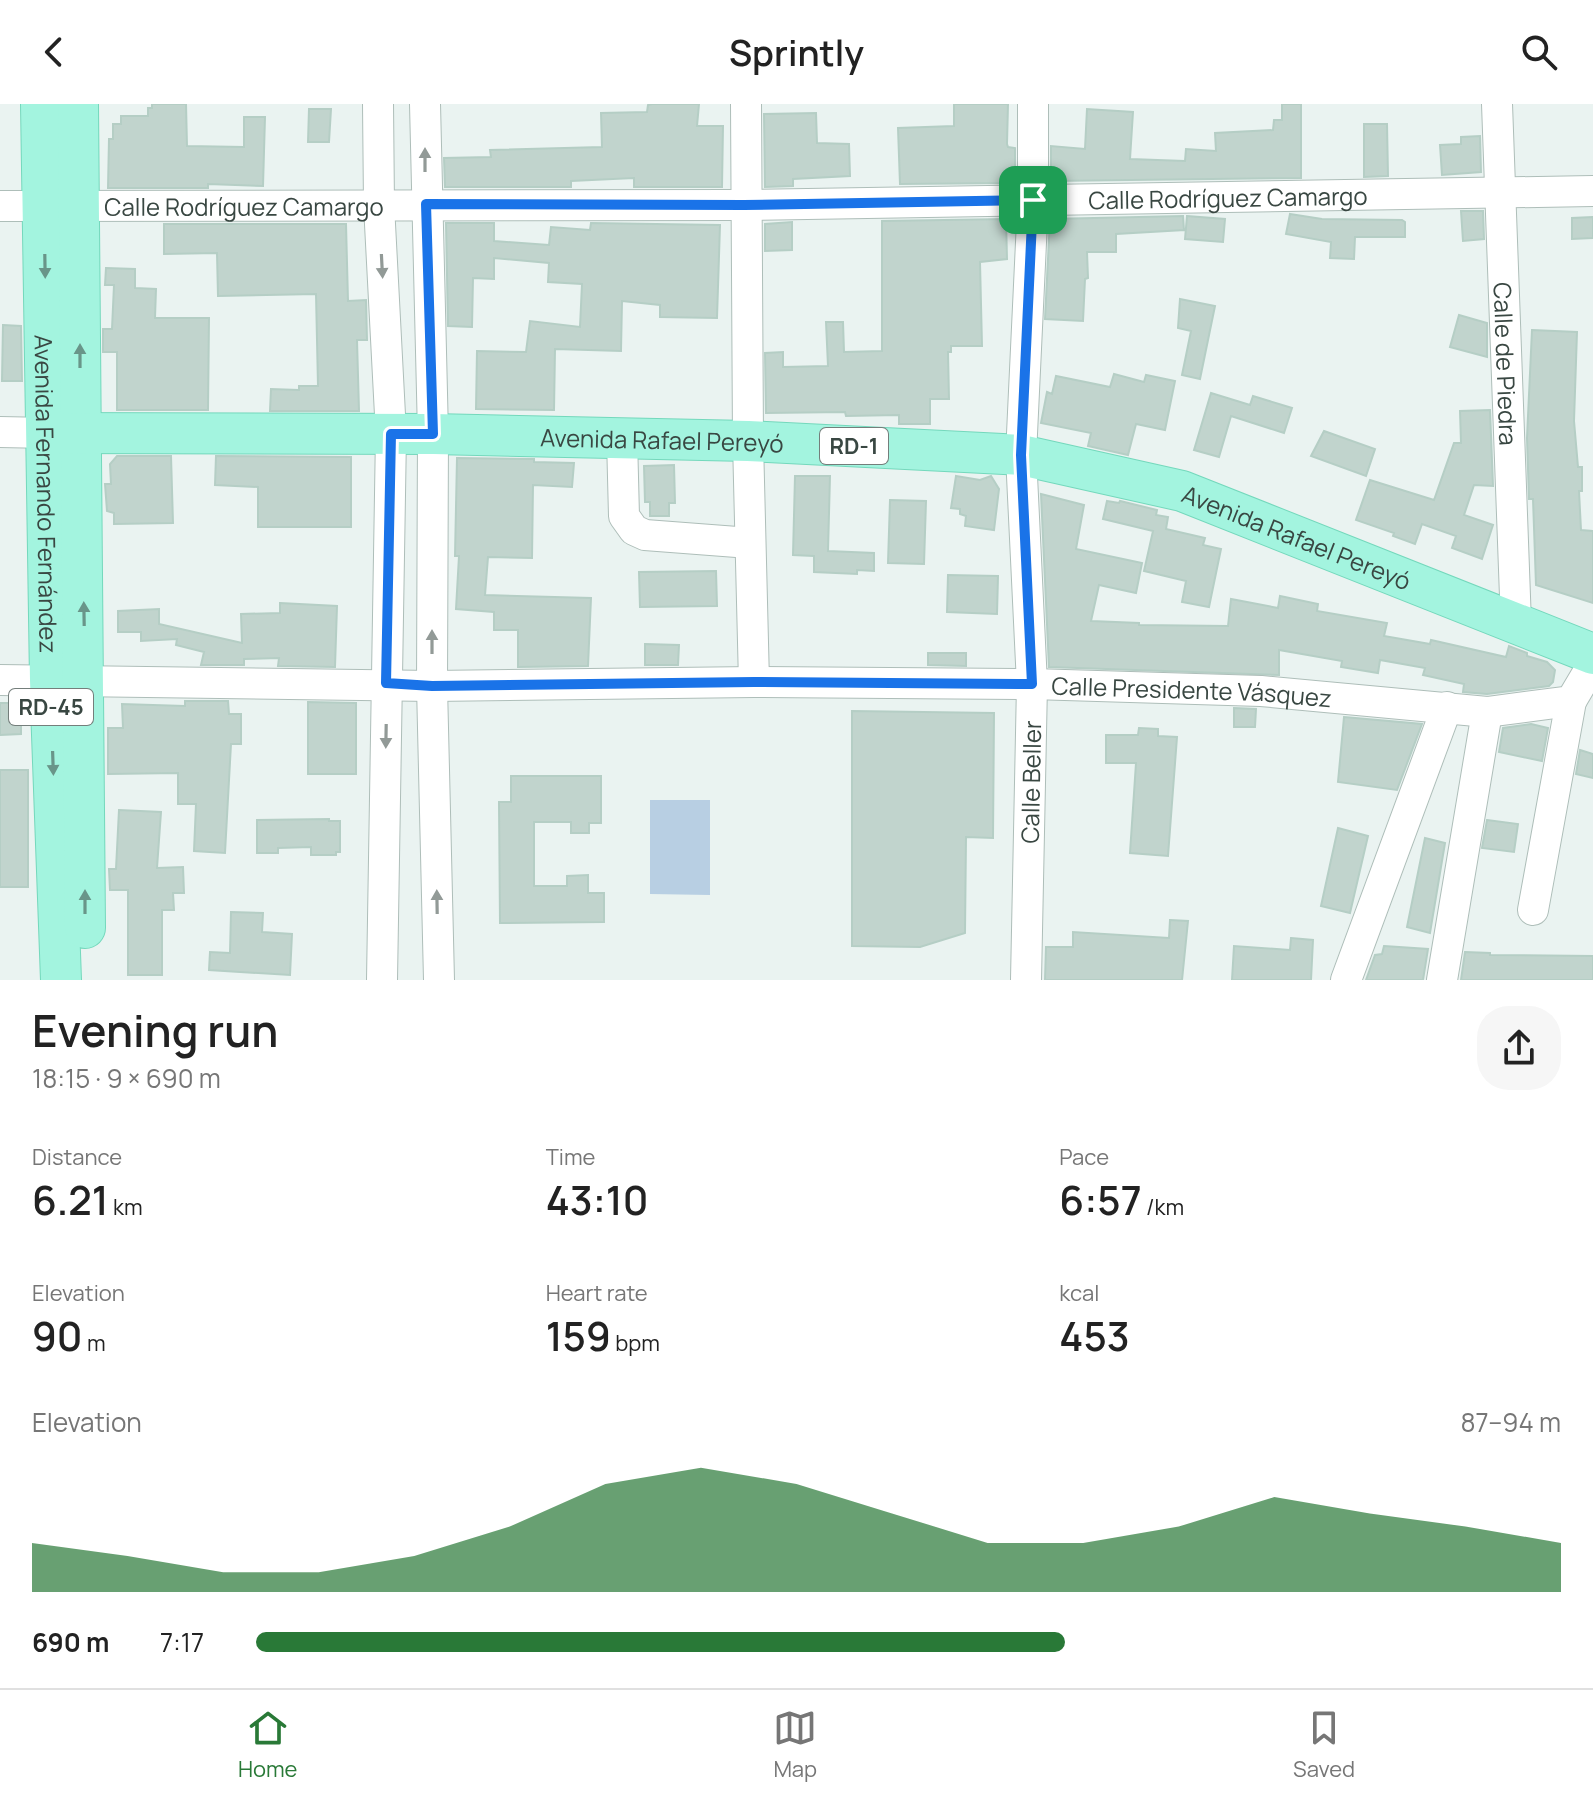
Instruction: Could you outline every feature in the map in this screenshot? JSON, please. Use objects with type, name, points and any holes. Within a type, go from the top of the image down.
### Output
[{"type":"main road","name":"Avenida Fernando Fernández","points":[[41,104],[62,205]]},
{"type":"main road","name":"Avenida Fernando Fernández","points":[[61,980],[68,681],[62,205],[78,104]]},
{"type":"main road","name":"Avenida Rafael Pereyó","points":[[64,434],[433,434],[622,438],[1021,455],[1182,491],[1593,654]]},
{"type":"main road","name":"Avenida Fernando Fernández","points":[[68,681],[85,980]]},
{"type":"street","points":[[378,104],[379,205],[391,434],[382,980]]},
{"type":"street","points":[[425,104],[433,434],[432,686],[439,980]]},
{"type":"street","points":[[746,104],[744,205],[754,682]]},
{"type":"street","name":"Calle Beller","points":[[1026,980],[1032,684],[1021,455],[1033,200],[1033,104]]},
{"type":"street","name":"Calle de Piedra","points":[[1497,104],[1516,624]]},
{"type":"street","name":"Calle Rodríguez Camargo","points":[[0,206],[744,205],[1593,191]]},
{"type":"street","name":"RD-1","points":[[0,432],[64,434]]},
{"type":"street","points":[[622,438],[624,516],[634,530],[645,535],[750,543]]},
{"type":"street","points":[[1533,910],[1571,701],[1593,664]]},
{"type":"street","name":"Calle Presidente Vásquez","points":[[0,680],[432,686],[754,682],[1032,684],[1261,691],[1487,712],[1571,701]]},
{"type":"street","points":[[1346,980],[1447,707]]},
{"type":"street","points":[[1442,980],[1487,712]]},
{"type":"shaded area","points":[[650,800],[710,800],[710,895],[650,894]]},
{"type":"building","points":[[152,104],[186,104],[187,146],[244,147],[244,117],[265,117],[263,186],[208,184],[208,188],[108,188],[109,139],[113,139],[113,124],[121,124],[121,116],[148,116],[148,108],[152,108]]},
{"type":"building","points":[[699,104],[697,126],[723,126],[722,187],[634,187],[634,178],[571,181],[571,187],[445,187],[444,158],[491,157],[490,150],[602,147],[601,113],[647,112],[648,105]]},
{"type":"building","points":[[954,104],[1008,104],[1007,144],[1015,148],[1015,179],[1008,179],[1008,183],[900,184],[898,128],[954,126]]},
{"type":"building","points":[[1282,104],[1301,104],[1301,178],[1051,181],[1051,146],[1085,149],[1087,109],[1133,112],[1130,159],[1185,161],[1186,149],[1216,151],[1215,133],[1273,130],[1274,120],[1282,120]]},
{"type":"building","points":[[309,109],[331,109],[329,142],[308,142]]},
{"type":"building","points":[[816,113],[817,143],[849,144],[850,176],[793,179],[793,186],[765,187],[764,114]]},
{"type":"building","points":[[1364,124],[1387,124],[1388,176],[1364,177]]},
{"type":"building","points":[[1480,136],[1481,172],[1442,175],[1440,145],[1461,144],[1461,137]]},
{"type":"building","points":[[1461,211],[1483,211],[1484,239],[1463,241]]},
{"type":"building","points":[[1290,214],[1322,219],[1402,220],[1405,222],[1405,237],[1355,237],[1354,259],[1330,258],[1331,242],[1286,234]]},
{"type":"building","points":[[1183,216],[1184,230],[1116,234],[1116,252],[1087,252],[1088,278],[1085,279],[1083,321],[1045,319],[1050,219]]},
{"type":"building","points":[[1187,216],[1225,219],[1223,242],[1185,239]]},
{"type":"building","points":[[1593,217],[1593,238],[1572,239],[1572,218]]},
{"type":"building","points":[[1006,219],[1007,259],[980,262],[982,346],[951,346],[951,352],[948,352],[949,399],[930,399],[930,424],[899,424],[899,415],[766,413],[765,353],[783,352],[783,367],[828,366],[826,322],[843,322],[844,352],[882,351],[882,221]]},
{"type":"building","points":[[792,222],[792,250],[765,251],[765,224]]},
{"type":"building","points":[[446,223],[494,223],[494,241],[549,245],[551,227],[590,230],[591,223],[720,225],[717,318],[660,317],[660,305],[622,301],[621,351],[555,349],[554,410],[476,409],[477,351],[526,352],[530,321],[580,327],[582,284],[548,282],[549,263],[494,258],[494,279],[473,278],[472,327],[448,326]]},
{"type":"building","points":[[164,224],[346,224],[348,301],[366,300],[367,340],[357,340],[359,411],[270,411],[271,389],[299,390],[299,386],[318,386],[316,294],[218,296],[217,253],[164,254]]},
{"type":"building","points":[[106,268],[135,269],[135,288],[156,289],[155,318],[209,318],[208,410],[117,410],[117,352],[103,352],[103,329],[112,329],[114,285],[105,285]]},
{"type":"building","points":[[1180,299],[1215,306],[1200,379],[1182,375],[1191,331],[1178,328]]},
{"type":"building","points":[[1459,315],[1487,323],[1487,357],[1450,347]]},
{"type":"building","points":[[3,325],[21,326],[22,381],[2,381]]},
{"type":"building","points":[[1532,330],[1577,332],[1574,421],[1578,467],[1582,467],[1582,491],[1579,491],[1581,530],[1593,531],[1593,603],[1536,585],[1527,438]]},
{"type":"building","points":[[1114,374],[1144,382],[1146,375],[1175,381],[1165,430],[1136,424],[1128,455],[1088,446],[1091,433],[1041,423],[1047,392],[1052,394],[1056,376],[1110,387]]},
{"type":"building","points":[[1211,393],[1250,405],[1253,396],[1292,408],[1284,433],[1231,416],[1219,457],[1194,450]]},
{"type":"building","points":[[1490,410],[1493,486],[1474,485],[1464,515],[1493,525],[1482,559],[1452,548],[1456,536],[1422,524],[1415,544],[1356,520],[1370,480],[1434,500],[1454,443],[1461,443],[1460,411]]},
{"type":"building","points":[[1324,431],[1375,449],[1366,476],[1311,456]]},
{"type":"building","points":[[117,456],[171,456],[173,523],[114,524],[114,513],[107,511],[105,484],[111,484],[110,464]]},
{"type":"building","points":[[216,456],[351,457],[351,527],[258,527],[258,487],[215,485]]},
{"type":"building","points":[[457,458],[574,463],[572,487],[533,485],[532,558],[488,557],[485,595],[591,598],[588,666],[518,667],[518,630],[494,630],[494,612],[456,609],[459,556],[455,556]]},
{"type":"building","points":[[674,465],[675,503],[669,503],[669,516],[650,516],[650,502],[645,502],[644,466]]},
{"type":"building","points":[[795,476],[830,476],[828,551],[874,553],[874,571],[857,570],[857,574],[814,572],[814,556],[793,555]]},
{"type":"building","points":[[956,476],[980,480],[991,476],[999,489],[994,530],[965,526],[966,516],[960,514],[960,509],[951,508]]},
{"type":"building","points":[[1041,494],[1084,505],[1076,549],[1142,563],[1136,593],[1099,585],[1091,621],[1228,626],[1231,599],[1278,608],[1280,596],[1318,604],[1317,611],[1387,623],[1384,636],[1430,644],[1431,640],[1506,657],[1509,646],[1547,662],[1555,670],[1553,682],[1549,686],[1487,694],[1463,692],[1464,684],[1423,675],[1425,668],[1380,660],[1378,673],[1341,667],[1342,661],[1279,650],[1279,675],[1049,667]]},
{"type":"building","points":[[890,500],[926,501],[924,564],[888,563]]},
{"type":"building","points":[[1107,501],[1157,510],[1156,515],[1168,517],[1166,529],[1205,538],[1203,545],[1221,549],[1209,607],[1182,602],[1186,581],[1144,571],[1153,531],[1103,519]]},
{"type":"building","points":[[716,571],[717,606],[640,607],[639,572]]},
{"type":"building","points":[[948,575],[998,576],[997,614],[947,612]]},
{"type":"building","points":[[280,603],[337,606],[335,667],[278,666],[279,658],[244,659],[244,665],[201,665],[204,652],[176,645],[177,639],[141,641],[141,632],[118,632],[118,611],[159,609],[159,624],[242,643],[241,614],[280,613]]},
{"type":"building","points":[[645,644],[679,645],[678,665],[645,665]]},
{"type":"building","points":[[928,653],[966,653],[966,666],[928,665]]},
{"type":"building","points":[[185,701],[228,701],[229,714],[241,714],[241,744],[231,744],[225,853],[194,851],[196,804],[178,804],[178,773],[108,774],[108,728],[123,728],[122,704],[185,706]]},
{"type":"building","points":[[308,702],[356,703],[356,774],[308,774]]},
{"type":"building","points":[[0,703],[21,703],[21,734],[0,735]]},
{"type":"building","points":[[1234,708],[1256,709],[1255,727],[1234,727]]},
{"type":"building","points":[[852,711],[994,713],[993,838],[966,837],[965,933],[920,947],[852,946]]},
{"type":"building","points":[[1344,717],[1422,724],[1397,790],[1338,782]]},
{"type":"building","points":[[1531,724],[1548,728],[1542,761],[1499,752],[1503,728]]},
{"type":"building","points":[[1139,728],[1158,729],[1158,736],[1177,737],[1168,856],[1130,853],[1136,763],[1106,763],[1106,735],[1138,735]]},
{"type":"building","points":[[1580,750],[1593,754],[1593,778],[1576,774]]},
{"type":"building","points":[[0,770],[28,770],[28,887],[0,887]]},
{"type":"building","points":[[511,776],[601,776],[601,823],[589,823],[589,833],[571,833],[571,822],[534,822],[534,886],[567,886],[567,876],[588,875],[588,893],[604,893],[604,922],[500,923],[499,802],[511,802]]},
{"type":"building","points":[[119,810],[161,812],[157,868],[183,867],[184,893],[173,893],[174,910],[162,910],[162,975],[128,975],[128,890],[110,890],[109,869],[116,869]]},
{"type":"building","points":[[257,820],[340,821],[340,852],[336,855],[311,855],[311,847],[278,848],[278,853],[257,853]]},
{"type":"building","points":[[1487,820],[1518,824],[1514,852],[1482,848]]},
{"type":"building","points":[[1338,828],[1368,836],[1350,913],[1321,906]]},
{"type":"building","points":[[1425,838],[1445,843],[1430,933],[1407,927]]},
{"type":"building","points":[[231,912],[263,913],[262,932],[292,934],[290,975],[209,970],[210,952],[230,953]]},
{"type":"building","points":[[1170,920],[1188,921],[1182,980],[1045,980],[1046,947],[1073,947],[1073,932],[1169,938]]},
{"type":"building","points":[[1291,938],[1313,940],[1311,980],[1232,980],[1234,946],[1290,950]]},
{"type":"building","points":[[1384,946],[1428,949],[1423,980],[1366,980],[1375,955],[1382,954]]},
{"type":"building","points":[[1465,952],[1593,956],[1593,980],[1461,980]]},
{"type":"route","points":[[1033,200],[1021,455],[1032,684],[754,682],[432,686],[386,683],[391,434],[433,434],[426,204],[744,205],[1033,200]]}]
